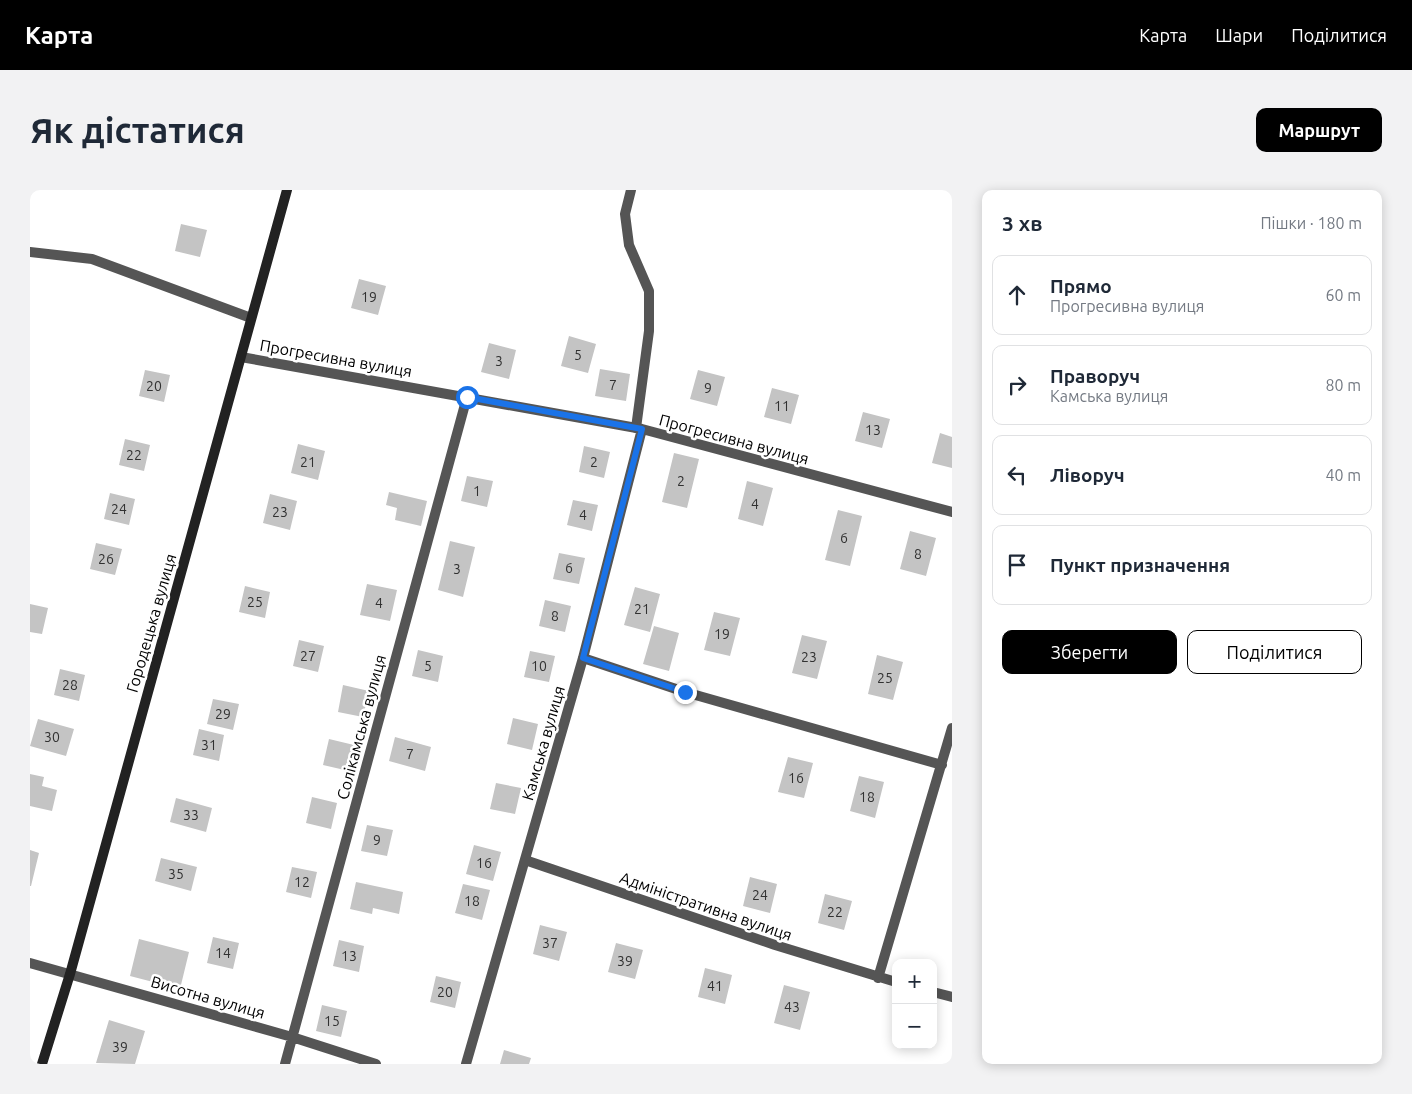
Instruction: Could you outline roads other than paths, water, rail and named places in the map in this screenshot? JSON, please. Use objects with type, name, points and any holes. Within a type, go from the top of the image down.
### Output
[{"type":"main road","name":"Городецька вулиця","points":[[42,1064],[70,974],[287,190]]},
{"type":"street","name":"Камська вулиця","points":[[466,1064],[583,658],[639,429],[649,331],[649,291],[629,245],[625,214],[631,190]]},
{"type":"street","points":[[30,252],[92,259],[251,318]]},
{"type":"street","name":"Прогресивна вулиця","points":[[241,356],[639,429],[952,512]]},
{"type":"street","name":"Солікамська вулиця","points":[[285,1064],[467,397]]},
{"type":"street","points":[[583,658],[685,692],[942,765]]},
{"type":"street","points":[[878,978],[952,728]]},
{"type":"street","name":"Адміністративна вулиця","points":[[525,860],[775,945],[892,981]]},
{"type":"street","name":"Висотна вулиця","points":[[30,963],[292,1037],[376,1064]]},
{"type":"street","points":[[937,993],[952,997]]}]
